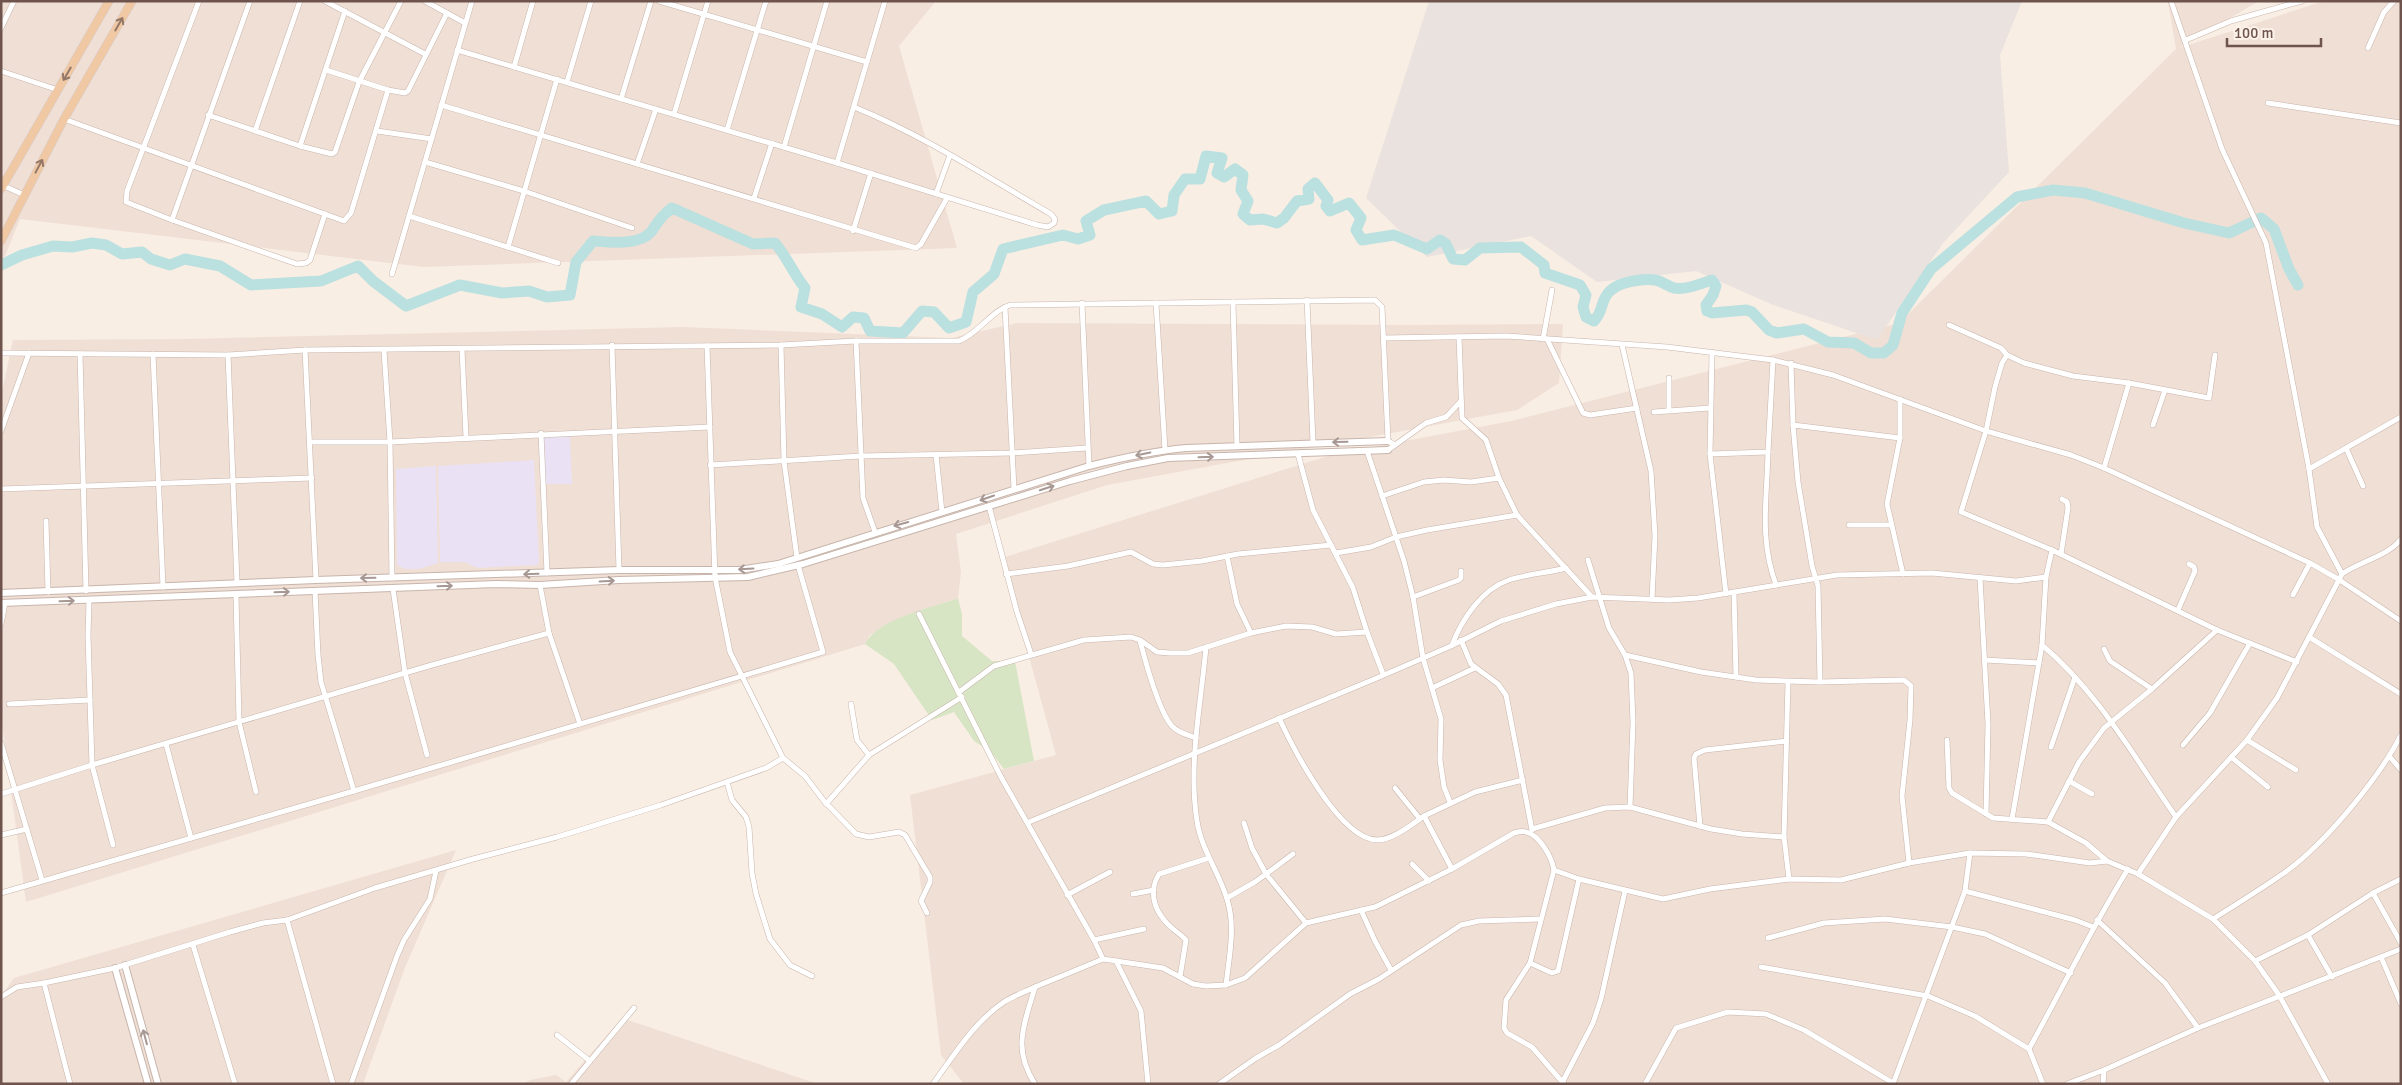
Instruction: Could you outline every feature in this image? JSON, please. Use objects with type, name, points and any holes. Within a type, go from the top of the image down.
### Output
[{"type":"main road","points":[[2,187],[109,1]]},
{"type":"main road","points":[[1,240],[64,119],[132,1]]},
{"type":"street","points":[[1,28],[14,1]]},
{"type":"street","points":[[199,1],[127,190],[126,202],[297,264],[310,260],[325,214]]},
{"type":"street","points":[[172,220],[250,1]]},
{"type":"street","points":[[255,131],[300,1]]},
{"type":"street","points":[[325,1],[425,54]]},
{"type":"street","points":[[208,115],[300,146],[332,154],[336,152],[359,82],[401,1]]},
{"type":"street","points":[[425,1],[465,23]]},
{"type":"street","points":[[392,274],[472,1]]},
{"type":"street","points":[[514,67],[533,1]]},
{"type":"street","points":[[566,82],[591,1]]},
{"type":"street","points":[[621,99],[651,1]]},
{"type":"street","points":[[659,1],[867,62]]},
{"type":"street","points":[[674,114],[708,1]]},
{"type":"street","points":[[727,130],[766,1]]},
{"type":"street","points":[[784,147],[827,1]]},
{"type":"street","points":[[837,163],[885,1]]},
{"type":"street","points":[[2170,1],[2186,40],[2205,105],[2222,149],[2248,201],[2266,243],[2309,469],[2317,527],[2340,576]]},
{"type":"street","points":[[2186,40],[2231,21],[2302,1]]},
{"type":"street","points":[[2368,48],[2384,12],[2394,1]]},
{"type":"street","points":[[300,146],[345,11]]},
{"type":"street","points":[[326,70],[401,94],[408,92],[425,54],[447,13]]},
{"type":"street","points":[[457,50],[784,147],[1037,225],[1052,226],[1055,219],[1051,214],[950,155],[874,115],[854,107]]},
{"type":"street","points":[[1,71],[58,90]]},
{"type":"street","points":[[508,247],[557,79]]},
{"type":"street","points":[[64,119],[344,221],[351,214],[388,90]]},
{"type":"street","points":[[2268,103],[2401,123]]},
{"type":"street","points":[[441,105],[754,198],[853,231],[916,248],[921,244],[947,198]]},
{"type":"street","points":[[637,164],[656,109]]},
{"type":"street","points":[[377,131],[432,139]]},
{"type":"street","points":[[754,198],[772,144]]},
{"type":"street","points":[[936,194],[950,155]]},
{"type":"street","points":[[425,162],[524,191],[632,228]]},
{"type":"street","points":[[853,231],[871,174]]},
{"type":"street","points":[[2,187],[24,195]]},
{"type":"street","points":[[409,216],[558,263]]},
{"type":"street","points":[[1552,290],[1545,339],[1583,413],[1590,415],[1637,408]]},
{"type":"street","points":[[1308,300],[1313,442]]},
{"type":"street","points":[[1,353],[228,355],[305,350],[706,346],[856,341],[959,341],[967,338],[1005,307],[1024,304],[1308,300],[1378,302],[1382,307],[1388,441]]},
{"type":"street","points":[[1233,302],[1237,446]]},
{"type":"street","points":[[1156,303],[1165,450]]},
{"type":"street","points":[[1082,304],[1089,466]]},
{"type":"street","points":[[1005,307],[1014,489]]},
{"type":"street","points":[[1949,325],[2001,348],[2007,355],[2024,363],[2073,376],[2129,383],[2209,398],[2216,355]]},
{"type":"street","points":[[1459,337],[1463,419],[1486,440],[1499,478],[1517,515],[1595,597]]},
{"type":"street","points":[[1384,338],[1545,339],[1622,344],[1712,352],[1773,360],[1833,375],[1986,431],[2071,455],[2104,468],[2340,576],[2401,621]]},
{"type":"street","points":[[856,341],[863,498],[875,532]]},
{"type":"street","points":[[781,344],[784,461],[797,558]]},
{"type":"street","points":[[1622,344],[1651,471],[1655,536],[1652,599]]},
{"type":"street","points":[[612,346],[619,570]]},
{"type":"street","points":[[706,346],[716,573],[730,652],[783,758],[805,776],[826,804],[856,834],[869,838],[899,832],[905,836],[930,877],[930,882],[921,901],[927,913]]},
{"type":"street","points":[[462,349],[466,438]]},
{"type":"street","points":[[305,350],[316,580]]},
{"type":"street","points":[[384,350],[390,442],[392,578]]},
{"type":"street","points":[[1712,352],[1710,454],[1726,594]]},
{"type":"street","points":[[1,431],[29,353]]},
{"type":"street","points":[[80,354],[86,591]]},
{"type":"street","points":[[153,354],[163,587]]},
{"type":"street","points":[[228,355],[238,583]]},
{"type":"street","points":[[2007,355],[2002,363],[1986,431],[1961,512],[2061,554],[2217,630],[2296,662]]},
{"type":"street","points":[[1773,360],[1764,533],[1769,566],[1776,585]]},
{"type":"street","points":[[1790,364],[1798,482],[1820,611],[1820,682]]},
{"type":"street","points":[[1669,378],[1669,410]]},
{"type":"street","points":[[2104,468],[2129,383]]},
{"type":"street","points":[[2153,425],[2165,390]]},
{"type":"street","points":[[1900,399],[1900,438],[1896,470],[1887,504],[1890,525],[1903,574]]},
{"type":"street","points":[[1,593],[619,570],[716,573],[748,577],[798,566],[1070,481],[1127,466],[1168,458],[1388,450],[1426,424],[1446,417],[1461,401]]},
{"type":"street","points":[[1654,412],[1710,408]]},
{"type":"street","points":[[2309,469],[2401,417]]},
{"type":"street","points":[[1793,424],[1900,438]]},
{"type":"street","points":[[310,442],[390,442],[541,433],[710,427]]},
{"type":"street","points":[[541,433],[547,573]]},
{"type":"street","points":[[1,624],[3,603],[496,584],[540,585],[716,573],[764,567],[1089,466],[1165,450],[1313,442],[1388,441],[1395,445]]},
{"type":"street","points":[[710,465],[861,456],[1012,453],[1087,448]]},
{"type":"street","points":[[1186,448],[1186,458]]},
{"type":"street","points":[[2346,448],[2363,486]]},
{"type":"street","points":[[1367,452],[1404,561],[1413,597],[1423,658],[1441,720],[1440,760],[1444,787],[1450,802]]},
{"type":"street","points":[[1710,454],[1768,452]]},
{"type":"street","points":[[1298,454],[1313,510],[1336,553],[1360,605],[1367,632],[1383,674]]},
{"type":"street","points":[[936,455],[942,512]]},
{"type":"street","points":[[1,490],[312,478]]},
{"type":"street","points":[[1382,496],[1424,482],[1444,480],[1471,482],[1499,478]]},
{"type":"street","points":[[2061,554],[2068,508],[2067,502],[2062,500]]},
{"type":"street","points":[[966,505],[967,513]]},
{"type":"street","points":[[989,506],[1006,574],[1031,654]]},
{"type":"street","points":[[1336,553],[1370,547],[1396,537],[1517,515]]},
{"type":"street","points":[[46,521],[48,592]]},
{"type":"street","points":[[1849,525],[1890,525]]},
{"type":"street","points":[[2138,874],[2176,817],[2247,740],[2277,698],[2340,576],[2356,564],[2394,548],[2401,539]]},
{"type":"street","points":[[1006,574],[1068,566],[1131,552],[1153,564],[1163,566],[1227,556],[1331,545]]},
{"type":"street","points":[[2012,819],[2042,645],[2046,577],[2052,550]]},
{"type":"street","points":[[1227,556],[1237,604],[1250,633]]},
{"type":"street","points":[[1588,560],[1595,597],[1609,628],[1625,655],[1630,673],[1632,693],[1630,807]]},
{"type":"street","points":[[2293,595],[2310,563]]},
{"type":"street","points":[[2178,610],[2195,571],[2194,566],[2189,564]]},
{"type":"street","points":[[1,893],[823,652],[798,566]]},
{"type":"street","points":[[1451,646],[1465,618],[1491,589],[1508,580],[1566,568]]},
{"type":"street","points":[[1413,597],[1459,580],[1461,578],[1461,571]]},
{"type":"street","points":[[1029,822],[1423,658],[1501,621],[1556,604],[1595,597],[1688,598],[1734,593],[1836,575],[1932,573],[2016,581],[2046,577]]},
{"type":"street","points":[[496,575],[496,584]]},
{"type":"street","points":[[1980,578],[1988,724],[1986,814]]},
{"type":"street","points":[[259,582],[260,594]]},
{"type":"street","points":[[540,585],[549,633],[580,724]]},
{"type":"street","points":[[393,589],[405,673],[427,755]]},
{"type":"street","points":[[315,591],[318,655],[326,698],[354,791]]},
{"type":"street","points":[[36,592],[36,602]]},
{"type":"street","points":[[1734,593],[1736,677]]},
{"type":"street","points":[[236,595],[239,722],[256,792]]},
{"type":"street","points":[[89,600],[92,765],[113,845]]},
{"type":"street","points":[[919,614],[1002,777],[1029,822],[1103,959]]},
{"type":"street","points":[[826,804],[869,755],[960,694],[987,669],[1031,654],[1084,640],[1131,637],[1140,640],[1157,652],[1170,654],[1188,652],[1250,633],[1298,626],[1336,634],[1367,632]]},
{"type":"street","points":[[2048,822],[2079,762],[2111,721],[2152,690],[2217,630]]},
{"type":"street","points":[[1,794],[92,765],[326,698],[405,673],[549,633]]},
{"type":"street","points":[[2309,637],[2401,694]]},
{"type":"street","points":[[1140,640],[1148,672],[1169,723],[1180,732],[1196,738]]},
{"type":"street","points":[[1461,640],[1475,668],[1498,684],[1506,695],[1531,831],[1553,863],[1554,870],[1530,963],[1509,993],[1503,1019],[1504,1030],[1532,1047],[1563,1082],[1593,1023],[1601,999],[1625,891]]},
{"type":"street","points":[[2183,745],[2210,713],[2250,643]]},
{"type":"street","points":[[2042,645],[2065,665],[2111,721],[2176,817]]},
{"type":"street","points":[[1206,647],[1196,738],[1193,794],[1197,824],[1209,858],[1227,898],[1230,913],[1232,936],[1226,986]]},
{"type":"street","points":[[2104,650],[2110,661],[2152,690]]},
{"type":"street","points":[[1625,655],[1701,672],[1788,682],[1904,680],[1911,686],[1910,720],[1902,796],[1908,863]]},
{"type":"street","points":[[1985,660],[2038,663]]},
{"type":"street","points":[[1432,688],[1475,668]]},
{"type":"street","points":[[2051,747],[2075,677]]},
{"type":"street","points":[[1788,682],[1784,837],[1789,880]]},
{"type":"street","points":[[9,704],[90,700]]},
{"type":"street","points":[[851,704],[857,740],[869,755]]},
{"type":"street","points":[[1279,718],[1295,751],[1315,783],[1336,812],[1361,836],[1379,840],[1390,837],[1450,802],[1475,792],[1523,780]]},
{"type":"street","points":[[2213,919],[2286,872],[2318,844],[2390,757],[2401,735]]},
{"type":"street","points":[[1947,740],[1950,791],[1993,818],[2048,822],[2086,843],[2107,861],[2138,874],[2213,919],[2255,961],[2279,995],[2328,1084]]},
{"type":"street","points":[[2247,740],[2296,770]]},
{"type":"street","points":[[1700,826],[1694,758],[1696,754],[1705,750],[1787,741]]},
{"type":"street","points":[[1,743],[42,880]]},
{"type":"street","points":[[166,744],[192,838]]},
{"type":"street","points":[[2231,757],[2268,787]]},
{"type":"street","points":[[2390,757],[2401,770]]},
{"type":"street","points":[[1,997],[17,987],[115,968],[263,923],[287,920],[375,888],[557,837],[727,782],[766,768],[783,758]]},
{"type":"street","points":[[2069,781],[2092,794]]},
{"type":"street","points":[[727,782],[732,800],[746,817],[750,827],[752,873],[756,894],[770,939],[790,965],[812,976]]},
{"type":"street","points":[[1395,788],[1422,818],[1452,869]]},
{"type":"street","points":[[932,1084],[984,1018],[1004,1002],[1035,988],[1103,959],[1163,968],[1199,985],[1226,986],[1245,978],[1306,923],[1375,907],[1430,881],[1514,833],[1531,831],[1605,808],[1630,807],[1700,826],[1742,834],[1784,837]]},
{"type":"street","points":[[1244,823],[1252,848],[1266,874],[1306,923]]},
{"type":"street","points":[[1,835],[27,829]]},
{"type":"street","points":[[1645,1084],[1676,1028],[1728,1012],[1766,1014],[1782,1019],[1893,1083],[1928,996],[1965,891],[1970,853]]},
{"type":"street","points":[[1554,870],[1579,879],[1663,899],[1710,889],[1789,880],[1841,880],[1908,863],[1970,853],[2026,854],[2090,863],[2107,861]]},
{"type":"street","points":[[1227,898],[1256,882],[1293,854]]},
{"type":"street","points":[[1180,977],[1186,940],[1163,919],[1152,900],[1154,890],[1159,874],[1209,858]]},
{"type":"street","points":[[1412,864],[1430,881]]},
{"type":"street","points":[[2029,1049],[2071,973],[2093,927],[2128,869]]},
{"type":"street","points":[[351,1084],[399,951],[430,899],[436,871]]},
{"type":"street","points":[[1067,895],[1110,872]]},
{"type":"street","points":[[1530,963],[1552,973],[1558,971],[1579,879]]},
{"type":"street","points":[[2255,961],[2308,935],[2373,893],[2401,879]]},
{"type":"street","points":[[1133,894],[1154,890]]},
{"type":"street","points":[[1965,891],[2075,920],[2093,927]]},
{"type":"street","points":[[2373,893],[2401,943]]},
{"type":"street","points":[[1361,910],[1374,941],[1391,970]]},
{"type":"street","points":[[1219,1084],[1256,1058],[1279,1045],[1350,994],[1461,926],[1479,921],[1540,919]]},
{"type":"street","points":[[1768,938],[1824,922],[1886,919],[1952,927],[1985,934],[2071,973]]},
{"type":"street","points":[[287,920],[333,1084]]},
{"type":"street","points":[[2097,920],[2165,984],[2198,1028]]},
{"type":"street","points":[[1094,940],[1144,929]]},
{"type":"street","points":[[2308,935],[2332,977]]},
{"type":"street","points":[[193,944],[235,1084]]},
{"type":"street","points":[[2067,1084],[2279,995],[2332,977],[2401,949]]},
{"type":"street","points":[[2381,957],[2401,1004]]},
{"type":"street","points":[[1116,961],[1141,1011],[1148,1084]]},
{"type":"street","points":[[125,965],[158,1084]]},
{"type":"street","points":[[1761,967],[1928,996],[1975,1016],[2029,1049],[2043,1084]]},
{"type":"street","points":[[115,968],[148,1084]]},
{"type":"street","points":[[44,983],[70,1084]]},
{"type":"street","points":[[1035,988],[1023,1031],[1021,1052],[1026,1070],[1035,1084]]},
{"type":"street","points":[[571,1084],[634,1008]]},
{"type":"street","points":[[558,1035],[590,1061]]},
{"type":"street","points":[[2103,1084],[2104,1070]]},
{"type":"shaded area","points":[[1,1],[936,1],[899,46],[957,248],[423,267],[20,219],[1,266]]},
{"type":"shaded area","points":[[1429,1],[2022,1],[2000,55],[2009,172],[1943,243],[1877,340],[1771,304],[1696,271],[1597,282],[1531,236],[1427,257],[1366,198]]},
{"type":"shaded area","points":[[2168,1],[2259,1],[2179,48],[2324,1],[2401,1],[2401,1084],[964,1084],[941,1055],[910,795],[1056,755],[1002,558],[1331,455],[1511,421],[1899,323],[2176,49]]},
{"type":"shaded area","points":[[1017,323],[1563,324],[1559,383],[1517,410],[1107,485],[956,534],[961,572],[958,598],[907,615],[870,635],[865,644],[26,902],[1,717],[1,397],[13,340],[185,339],[683,327],[951,338]]},
{"type":"shaded area","points":[[570,436],[572,484],[545,484],[544,437]]},
{"type":"shaded area","points":[[534,460],[539,562],[537,565],[478,568],[464,562],[440,562],[438,466]]},
{"type":"shaded area","points":[[436,466],[438,563],[419,569],[405,569],[397,565],[396,469]]},
{"type":"shaded area","points":[[456,850],[404,970],[363,1084],[1,1084],[1,996],[14,978]]},
{"type":"shaded area","points":[[622,1018],[818,1084],[523,1084],[530,1080],[556,1075],[566,1082]]},
{"type":"green space","points":[[958,598],[962,614],[962,636],[992,661],[1015,661],[1034,761],[1004,769],[991,752],[974,741],[954,712],[932,720],[894,664],[865,644],[881,627],[893,621]]},
{"type":"waterway","points":[[1,265],[22,255],[53,246],[72,247],[92,243],[106,245],[122,254],[142,252],[151,259],[170,265],[185,259],[220,266],[251,285],[321,281],[358,266],[373,281],[406,306],[460,285],[502,293],[529,291],[547,297],[570,295],[576,262],[593,241],[624,242],[639,239],[651,232],[662,217],[672,208],[753,244],[775,243],[805,288],[801,307],[822,314],[842,327],[853,317],[864,318],[870,331],[903,333],[922,311],[934,312],[949,328],[966,322],[973,292],[994,274],[1003,249],[1063,235],[1078,239],[1090,235],[1086,221],[1104,210],[1146,201],[1159,214],[1172,211],[1174,195],[1185,179],[1200,179],[1206,156],[1222,158],[1217,173],[1224,177],[1235,169],[1243,175],[1241,190],[1248,201],[1243,214],[1250,220],[1263,219],[1277,223],[1284,218],[1297,201],[1309,199],[1308,189],[1315,183],[1328,200],[1326,206],[1330,211],[1349,203],[1361,218],[1356,230],[1362,240],[1394,235],[1427,249],[1440,240],[1446,244],[1453,259],[1465,260],[1480,248],[1521,247],[1544,265],[1545,273],[1580,285],[1586,295],[1583,307],[1586,317],[1594,321],[1607,294],[1619,285],[1638,280],[1655,280],[1674,288],[1683,288],[1712,280],[1716,286],[1713,295],[1706,305],[1707,311],[1712,313],[1746,310],[1752,312],[1769,330],[1777,333],[1804,329],[1828,342],[1854,343],[1871,353],[1884,353],[1893,345],[1902,313],[1931,269],[2017,197],[2053,190],[2085,193],[2184,223],[2229,233],[2261,218],[2274,229],[2289,269],[2298,285]]}]
